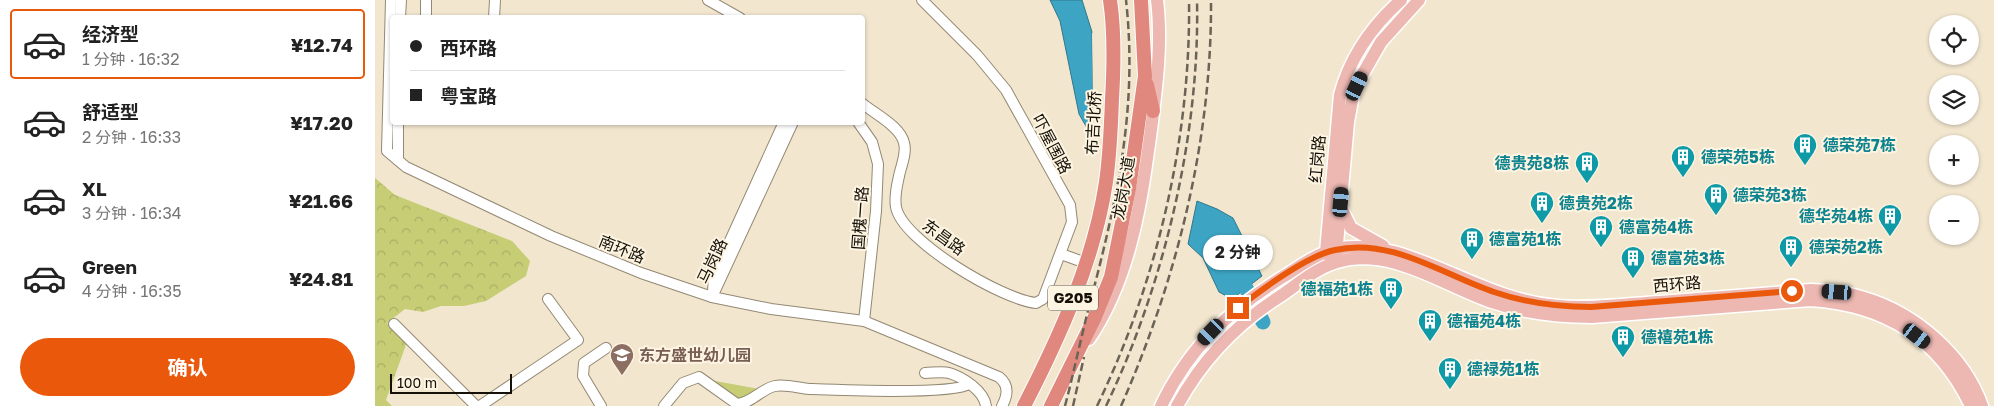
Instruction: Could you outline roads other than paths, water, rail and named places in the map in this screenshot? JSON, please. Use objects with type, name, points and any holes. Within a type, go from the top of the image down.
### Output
[{"type":"highway","name":"布吉北桥","points":[[1105,183],[1110,148],[1114,64],[1110,0]]},
{"type":"highway","name":"G205","points":[[1141,0],[1145,76]]},
{"type":"highway","points":[[1145,76],[1153,111]]},
{"type":"highway","name":"龙岗大道","points":[[1051,406],[1094,320],[1111,277],[1124,213],[1145,76]]},
{"type":"highway","name":"龙岗大道","points":[[1024,406],[1054,345],[1086,263],[1105,183]]},
{"type":"main road","name":"龙岗大道","points":[[1070,369],[1104,317],[1122,274],[1145,178],[1159,34],[1157,0]]},
{"type":"main road","name":"红岗路","points":[[1335,263],[1331,250],[1337,108],[1342,87],[1362,44],[1378,23],[1401,0]]},
{"type":"main road","name":"红岗路","points":[[1331,250],[1341,202],[1349,112],[1357,86],[1389,33],[1419,0]]},
{"type":"main road","points":[[1341,202],[1344,217],[1351,228],[1403,255]]},
{"type":"main road","name":"西环路","points":[[1331,250],[1370,248],[1403,255],[1494,292],[1526,301],[1558,306],[1600,306],[1811,290],[1837,292],[1864,298],[1889,307],[1912,320],[1933,337],[1952,356],[1968,378],[1982,406]]},
{"type":"main road","points":[[1161,406],[1193,352],[1224,319],[1273,284],[1331,250]]},
{"type":"main road","name":"西环路","points":[[1335,263],[1367,259],[1389,261],[1491,302],[1524,311],[1558,316],[1601,316],[1811,300],[1853,305],[1885,316],[1907,328],[1927,344],[1945,362],[1971,406]]},
{"type":"main road","points":[[1177,406],[1201,367],[1229,335],[1248,318],[1280,296],[1335,263]]},
{"type":"street","name":"南环路","points":[[391,0],[391,15]]},
{"type":"street","points":[[400,15],[401,0]]},
{"type":"street","points":[[426,0],[426,15]]},
{"type":"street","points":[[494,15],[495,0]]},
{"type":"street","points":[[708,0],[735,15]]},
{"type":"street","name":"吓屋围路","points":[[922,0],[977,54],[1006,90],[1070,205],[1072,222],[1043,299],[1036,303],[1014,298]]},
{"type":"street","name":"南环路","points":[[390,38],[387,151],[405,167],[560,240],[641,273],[712,297],[771,309],[864,321],[999,377],[1005,382],[1007,388],[1002,406]]},
{"type":"street","name":"东昌路","points":[[865,106],[892,127],[904,142],[905,153],[895,191],[896,207],[907,227],[930,248],[988,286],[1014,298]]},
{"type":"street","points":[[398,160],[399,125]]},
{"type":"street","name":"马岗路","points":[[712,297],[714,276],[783,125]]},
{"type":"street","name":"马岗路","points":[[712,297],[792,125]]},
{"type":"street","name":"国槐一路","points":[[860,125],[872,142],[878,164],[877,211],[864,321]]},
{"type":"street","points":[[1061,254],[1086,263]]},
{"type":"street","points":[[394,324],[478,406],[577,340],[549,299]]},
{"type":"street","points":[[601,406],[583,376],[584,363],[606,348]]},
{"type":"street","points":[[925,373],[949,373],[969,384],[980,393],[986,406]]},
{"type":"street","points":[[664,406],[683,383],[699,377],[737,404],[745,404],[774,386],[868,391],[949,390],[963,388],[969,384]]},
{"type":"water","points":[[1050,0],[1082,0],[1092,32],[1093,102],[1091,135],[1079,114],[1060,21]]},
{"type":"water","points":[[1197,201],[1233,218],[1262,276],[1232,299],[1219,292],[1203,258],[1188,244]]},
{"type":"waterway","points":[[1238,272],[1263,322]]},
{"type":"railway","points":[[1065,406],[1109,227],[1123,153],[1129,78],[1126,0]]},
{"type":"railway","points":[[1097,406],[1137,310],[1166,208],[1177,156],[1184,104],[1189,0]]},
{"type":"railway","points":[[1106,406],[1127,359],[1145,310],[1161,260],[1174,208],[1185,156],[1192,103],[1197,0]]},
{"type":"railway","points":[[1121,406],[1159,309],[1187,208],[1198,156],[1205,105],[1210,52],[1211,0]]},
{"type":"railway","points":[[1073,406],[1084,357]]},
{"type":"place","name":"德荣苑7栋","points":[[1805,166]]},
{"type":"place","name":"德荣苑5栋","points":[[1683,178]]},
{"type":"place","name":"德贵苑8栋","points":[[1587,184]]},
{"type":"place","name":"德荣苑3栋","points":[[1716,216]]},
{"type":"place","name":"德贵苑2栋","points":[[1542,224]]},
{"type":"place","name":"德华苑4栋","points":[[1890,237]]},
{"type":"place","name":"德富苑4栋","points":[[1601,248]]},
{"type":"place","name":"德富苑1栋","points":[[1472,260]]},
{"type":"place","name":"德荣苑2栋","points":[[1791,268]]},
{"type":"place","name":"德富苑3栋","points":[[1633,279]]},
{"type":"place","name":"德福苑1栋","points":[[1391,310]]},
{"type":"place","name":"德福苑4栋","points":[[1430,342]]},
{"type":"place","name":"德禧苑1栋","points":[[1623,358]]},
{"type":"place","name":"东方盛世幼儿园","points":[[622,376]]},
{"type":"place","name":"德禄苑1栋","points":[[1450,390]]}]
